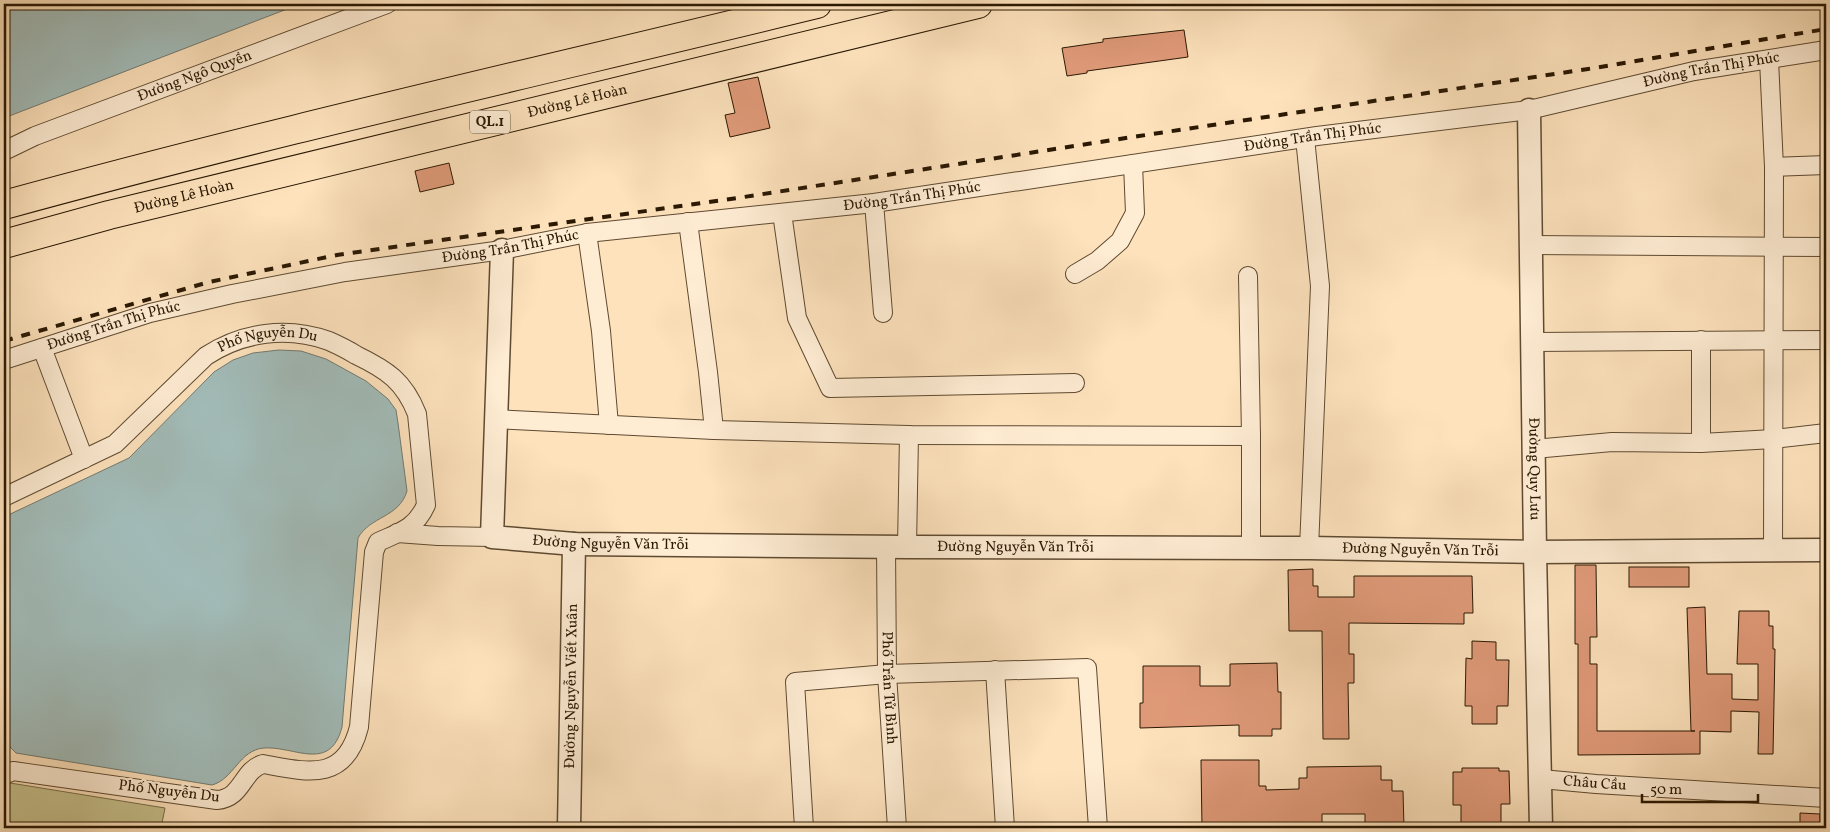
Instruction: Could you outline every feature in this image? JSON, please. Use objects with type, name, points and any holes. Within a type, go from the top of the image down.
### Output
[{"type":"main road","points":[[4,205],[101,178],[399,104],[817,4]]},
{"type":"main road","name":"Đường Lê Hoàn","points":[[4,244],[109,215],[978,4]]},
{"type":"main road","points":[[738,23],[745,60]]},
{"type":"main road","points":[[399,104],[408,142]]},
{"type":"main road","points":[[101,178],[109,215]]},
{"type":"street","name":"Đường Ngô Quyền","points":[[4,151],[36,136],[387,4]]},
{"type":"street","name":"Đường Trần Thị Phúc","points":[[4,360],[150,314],[232,294],[345,272],[502,250],[587,233],[874,203],[1305,138],[1529,110],[1694,71],[1826,50]]},
{"type":"street","points":[[1769,60],[1774,167],[1773,550]]},
{"type":"street","name":"Đường Quy Lưu","points":[[1529,110],[1541,828]]},
{"type":"street","points":[[1305,138],[1320,286],[1309,548]]},
{"type":"street","points":[[1076,274],[1097,261],[1120,241],[1135,213],[1133,164]]},
{"type":"street","points":[[1774,167],[1826,165]]},
{"type":"street","points":[[874,203],[883,313]]},
{"type":"street","points":[[782,213],[797,318],[830,388],[1075,383]]},
{"type":"street","points":[[688,222],[714,430]]},
{"type":"street","points":[[587,233],[601,331],[609,424]]},
{"type":"street","points":[[1530,245],[1826,246]]},
{"type":"street","points":[[397,533],[492,537],[502,250]]},
{"type":"street","points":[[1248,276],[1251,436],[1250,548]]},
{"type":"street","name":"Phố Nguyễn Du","points":[[4,496],[115,444],[206,356],[222,346],[244,337],[271,333],[301,334],[330,342],[384,369],[404,388],[412,400],[417,414],[426,505],[420,517],[410,527],[378,542],[374,552],[359,727],[355,742],[347,755],[335,765],[321,771],[306,772],[263,764],[257,766],[234,794],[226,800],[13,771],[4,775]]},
{"type":"street","points":[[1701,340],[1701,443]]},
{"type":"street","points":[[1532,342],[1826,340]]},
{"type":"street","points":[[42,348],[84,460]]},
{"type":"street","points":[[495,419],[714,430],[909,435],[1251,436]]},
{"type":"street","points":[[1534,449],[1612,442],[1701,443],[1774,439],[1826,433]]},
{"type":"street","name":"Phố Trần Tử Bình","points":[[897,828],[887,674],[896,547],[909,435]]},
{"type":"street","name":"Đường Nguyễn Văn Trỗi","points":[[492,537],[574,544],[1309,548],[1535,552],[1826,550]]},
{"type":"street","name":"Đường Nguyễn Viết Xuân","points":[[569,828],[574,544]]},
{"type":"street","points":[[804,828],[795,682],[887,674],[1087,668],[1098,828]]},
{"type":"street","points":[[995,670],[1005,828]]},
{"type":"street","name":"Châu Cầu","points":[[1541,779],[1826,798]]},
{"type":"shaded area","points":[[4,782],[165,808],[161,828],[4,828]]},
{"type":"water","points":[[4,4],[300,4],[4,118]]},
{"type":"water","points":[[279,350],[301,351],[326,359],[366,381],[388,399],[396,410],[398,423],[407,491],[398,507],[370,525],[358,538],[342,727],[336,741],[329,749],[320,753],[299,753],[276,748],[255,750],[242,759],[220,782],[212,785],[16,753],[4,741],[4,517],[129,458],[214,372],[233,360],[253,353]]},
{"type":"building","points":[[1184,30],[1188,57],[1087,71],[1087,73],[1067,76],[1062,48],[1103,42],[1103,39]]},
{"type":"building","points":[[758,77],[770,128],[730,137],[725,115],[735,113],[728,83]]},
{"type":"building","points":[[449,163],[454,184],[420,192],[415,171]]},
{"type":"building","points":[[1575,565],[1596,565],[1597,637],[1590,637],[1590,664],[1597,664],[1597,731],[1691,731],[1687,608],[1705,607],[1707,674],[1732,674],[1732,699],[1758,700],[1758,664],[1737,664],[1739,611],[1769,611],[1769,626],[1773,626],[1773,649],[1775,649],[1773,754],[1758,754],[1759,712],[1731,711],[1731,732],[1700,731],[1700,754],[1578,755],[1578,644],[1575,644]]},
{"type":"building","points":[[1629,567],[1689,567],[1689,587],[1629,587]]},
{"type":"building","points":[[1313,569],[1313,586],[1318,586],[1318,597],[1354,597],[1354,576],[1472,576],[1473,613],[1464,613],[1464,624],[1349,623],[1349,654],[1354,654],[1354,683],[1348,683],[1349,739],[1323,739],[1322,631],[1289,631],[1288,570]]},
{"type":"building","points":[[1472,641],[1496,642],[1496,660],[1509,660],[1508,706],[1497,706],[1497,724],[1472,724],[1472,706],[1465,706],[1466,658],[1472,659]]},
{"type":"building","points":[[1277,663],[1278,692],[1281,692],[1281,729],[1272,729],[1272,736],[1239,736],[1239,725],[1140,728],[1140,703],[1143,703],[1143,666],[1200,666],[1200,686],[1230,686],[1230,664]]},
{"type":"building","points":[[1201,760],[1259,760],[1259,786],[1266,786],[1266,790],[1299,789],[1299,778],[1307,778],[1307,767],[1381,766],[1381,780],[1392,780],[1392,791],[1403,791],[1404,828],[1365,828],[1365,814],[1322,814],[1322,828],[1202,828]]},
{"type":"building","points":[[1462,768],[1499,768],[1499,771],[1509,771],[1510,804],[1501,804],[1501,828],[1461,828],[1461,805],[1453,805],[1453,772],[1462,772]]},
{"type":"building","points":[[1800,813],[1820,814],[1820,828],[1800,828]]},
{"type":"railway","points":[[4,341],[209,282],[337,255],[744,197],[1588,69],[1826,29]]}]
